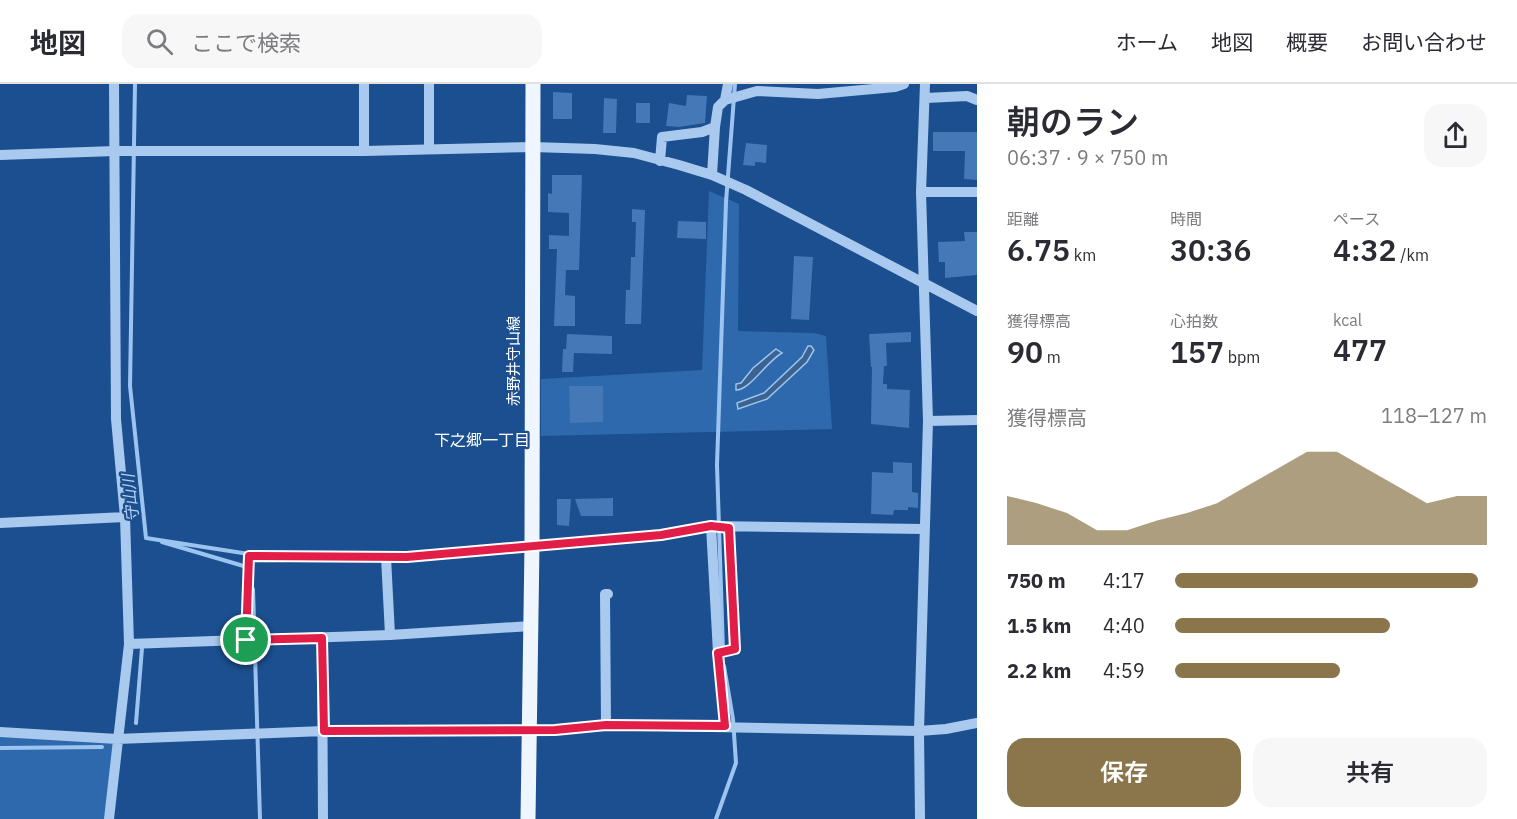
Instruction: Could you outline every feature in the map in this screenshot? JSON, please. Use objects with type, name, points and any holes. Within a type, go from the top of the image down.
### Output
[{"type":"main road","name":"赤野井守山線","points":[[528,819],[532,545],[533,84]]},
{"type":"street","points":[[109,819],[129,644],[125,517],[116,419],[114,84]]},
{"type":"street","points":[[364,84],[364,151]]},
{"type":"street","points":[[429,84],[429,149]]},
{"type":"street","points":[[728,84],[730,99]]},
{"type":"street","points":[[712,175],[718,107],[730,99],[757,91],[896,87],[904,84]]},
{"type":"street","points":[[920,819],[919,731],[928,421],[921,192],[926,84]]},
{"type":"street","points":[[926,98],[967,96],[977,100]]},
{"type":"street","points":[[660,161],[662,137],[702,132],[715,127]]},
{"type":"street","points":[[0,154],[533,147],[634,153],[712,175],[812,223],[977,311]]},
{"type":"street","points":[[921,192],[977,192]]},
{"type":"street","points":[[928,421],[977,420]]},
{"type":"street","points":[[0,523],[125,517]]},
{"type":"street","points":[[711,526],[718,653],[725,726]]},
{"type":"street","points":[[246,640],[249,556],[407,557],[661,535],[711,526],[924,530]]},
{"type":"street","points":[[718,653],[735,649],[729,528]]},
{"type":"street","points":[[386,557],[390,635]]},
{"type":"street","points":[[606,725],[604,594],[608,594]]},
{"type":"street","points":[[716,600],[732,598]]},
{"type":"street","points":[[129,644],[390,635],[531,626]]},
{"type":"street","points":[[322,638],[323,819]]},
{"type":"street","points":[[0,732],[117,739],[324,731],[555,730],[606,725],[919,731],[977,723]]},
{"type":"shaded area","points":[[709,191],[739,204],[738,331],[814,333],[826,336],[832,429],[541,436],[541,379],[702,370]]},
{"type":"shaded area","points":[[808,346],[814,350],[807,362],[767,399],[738,409],[737,403],[764,393],[802,357]]},
{"type":"shaded area","points":[[776,349],[782,353],[747,386],[736,390],[736,384],[741,383],[753,368]]},
{"type":"shaded area","points":[[0,732],[117,739],[109,819],[0,819]]},
{"type":"building","points":[[553,92],[572,93],[572,119],[553,119]]},
{"type":"building","points":[[687,95],[707,96],[705,123],[679,127],[666,126],[669,103],[686,106]]},
{"type":"building","points":[[604,98],[617,99],[616,133],[603,133]]},
{"type":"building","points":[[636,103],[650,103],[650,123],[636,123]]},
{"type":"building","points":[[933,132],[977,132],[977,180],[964,179],[965,151],[933,151]]},
{"type":"building","points":[[746,143],[767,145],[766,163],[755,162],[755,166],[743,165]]},
{"type":"building","points":[[552,175],[582,175],[579,270],[566,270],[565,295],[575,296],[575,326],[554,326],[557,249],[549,249],[549,235],[569,236],[569,213],[548,212],[548,193],[552,194]]},
{"type":"building","points":[[632,209],[645,210],[641,324],[625,324],[626,290],[630,290],[631,257],[635,257],[636,222],[632,222]]},
{"type":"building","points":[[678,221],[706,222],[706,239],[677,238]]},
{"type":"building","points":[[964,232],[977,232],[977,275],[945,278],[945,262],[939,262],[938,242],[965,241]]},
{"type":"building","points":[[794,256],[813,257],[809,320],[791,319]]},
{"type":"building","points":[[911,332],[911,342],[886,343],[887,366],[884,366],[883,384],[887,384],[887,389],[910,390],[909,428],[871,424],[872,367],[869,334]]},
{"type":"building","points":[[567,334],[612,336],[612,354],[574,353],[573,372],[562,372],[563,349],[566,349]]},
{"type":"building","points":[[569,386],[603,386],[603,422],[570,423]]},
{"type":"building","points":[[893,462],[912,463],[912,492],[918,493],[918,508],[908,507],[908,510],[894,510],[893,515],[871,514],[872,472],[893,473]]},
{"type":"building","points":[[613,498],[613,516],[581,516],[575,499]]},
{"type":"building","points":[[557,499],[571,499],[569,526],[557,525]]},
{"type":"waterway","name":"守山川","points":[[135,84],[130,386],[146,538],[249,554]]},
{"type":"waterway","points":[[723,650],[717,465],[726,202],[735,84]]},
{"type":"waterway","points":[[162,542],[247,567]]},
{"type":"waterway","name":"守山川","points":[[253,589],[260,819]]},
{"type":"waterway","name":"守山川","points":[[136,723],[142,648]]},
{"type":"waterway","points":[[716,819],[736,763],[733,719],[724,666]]},
{"type":"waterway","name":"守山川","points":[[0,748],[102,747]]},
{"type":"district","name":"下之郷一丁目","points":[[482,440]]},
{"type":"route","points":[[711,526],[729,528],[735,649],[718,653],[725,726],[606,725],[555,730],[324,731],[322,638],[246,640],[249,556],[407,557],[661,535],[711,526]]}]
